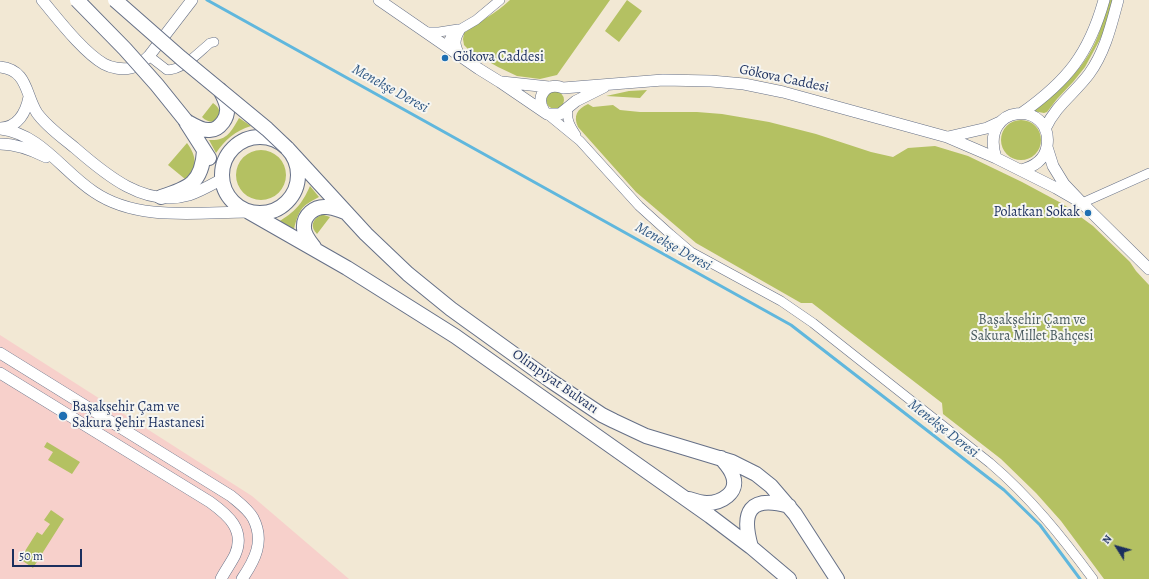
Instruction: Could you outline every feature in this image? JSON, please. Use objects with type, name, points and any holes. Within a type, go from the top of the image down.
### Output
[{"type":"main road","points":[[77,0],[125,49],[157,85],[186,121],[222,179]]},
{"type":"main road","points":[[115,0],[176,53],[267,128],[287,148],[294,159],[298,171],[297,183],[292,195],[284,204],[273,211],[261,213],[249,212]]},
{"type":"main road","points":[[186,121],[200,128],[210,130],[220,127],[226,118],[228,109],[226,101],[220,90]]},
{"type":"main road","points":[[287,148],[278,141],[267,137],[255,137],[244,140],[234,147],[227,156],[222,167],[222,179],[225,190],[230,199],[239,207],[317,250],[402,301],[455,336],[752,547],[789,579]]},
{"type":"main road","name":"Olimpiyat Bulvarı","points":[[287,148],[345,212],[408,274],[510,352],[580,401],[614,421],[653,438],[721,458],[756,474],[771,486],[789,506],[837,579]]},
{"type":"main road","points":[[161,197],[182,190],[192,184],[201,170],[204,151]]},
{"type":"main road","points":[[317,250],[307,238],[304,228],[306,216],[314,209],[326,207],[345,212]]},
{"type":"main road","points":[[684,498],[707,503],[724,499],[731,493],[734,486],[734,478],[731,470],[721,458]]},
{"type":"main road","points":[[752,547],[747,527],[747,517],[751,508],[762,502],[775,502],[789,506]]},
{"type":"street","points":[[42,0],[93,57],[105,65],[119,69],[131,68],[149,56],[192,0]]},
{"type":"street","name":"Gökova Caddesi","points":[[379,0],[546,113],[560,114],[576,101],[610,84]]},
{"type":"street","points":[[446,46],[452,34],[476,20],[500,0]]},
{"type":"street","points":[[1082,203],[1056,188],[996,158],[993,148],[993,139],[995,130],[1000,122],[1012,115],[1022,113],[1048,93],[1075,65],[1094,32],[1104,0]]},
{"type":"street","points":[[1045,129],[1056,111],[1079,86],[1096,63],[1108,37],[1118,0]]},
{"type":"street","points":[[426,32],[439,32],[461,28]]},
{"type":"street","points":[[460,55],[455,42],[461,28]]},
{"type":"street","points":[[149,56],[167,70],[174,70],[180,67],[210,43],[214,42]]},
{"type":"street","points":[[0,67],[15,72],[27,87],[29,97],[41,117],[111,178],[139,191],[161,197],[176,198],[204,189],[222,179]]},
{"type":"street","name":"Gökova Caddesi","points":[[500,82],[549,87],[558,86],[562,88],[663,80],[711,81],[744,84],[782,92],[947,137],[996,158]]},
{"type":"street","points":[[549,87],[545,90],[540,103],[546,113],[580,141],[640,206],[670,234],[691,252],[781,301],[813,324],[990,463],[1014,484],[1039,510],[1093,579]]},
{"type":"street","points":[[562,88],[566,90],[570,99],[566,116],[569,125],[580,141]]},
{"type":"street","points":[[0,129],[15,123],[22,116],[27,107],[29,97]]},
{"type":"street","points":[[1022,113],[1036,119],[1045,129],[1047,147],[1057,174],[1082,203],[1149,269]]},
{"type":"street","name":"Gökova Caddesi","points":[[947,137],[987,128],[1000,122]]},
{"type":"street","points":[[0,129],[10,130],[24,136],[53,156],[59,164]]},
{"type":"street","points":[[0,144],[15,145],[34,150],[59,164],[94,193],[108,200],[131,208],[159,213],[249,212]]},
{"type":"street","points":[[1021,170],[1040,161],[1047,147]]},
{"type":"street","points":[[1082,203],[1149,172]]},
{"type":"street","points":[[0,353],[231,496],[253,518],[259,547],[242,579]]},
{"type":"street","points":[[0,374],[176,481],[225,513],[233,523],[239,536],[236,554],[221,579]]},
{"type":"street","points":[[176,481],[183,467]]},
{"type":"shaded area","name":"Başakşehir Çam ve Sakura Şehir Hastanesi","points":[[0,335],[252,496],[349,579],[0,579]]},
{"type":"green space","points":[[510,0],[610,0],[557,75],[540,79],[517,76],[470,51],[464,45],[464,33]]},
{"type":"green space","points":[[627,0],[642,11],[619,42],[605,31]]},
{"type":"green space","points":[[1109,0],[1113,0],[1104,32],[1085,67],[1047,112],[1044,113],[1033,111],[1064,86],[1089,54],[1100,30]]},
{"type":"green space","points":[[647,90],[640,98],[606,96],[629,91]]},
{"type":"green space","points":[[555,91],[561,94],[564,100],[561,106],[555,109],[549,106],[546,100],[549,94]]},
{"type":"green space","points":[[213,103],[217,107],[220,115],[218,119],[211,122],[202,117]]},
{"type":"green space","name":"Başakşehir Çam ve Sakura Millet Bahçesi","points":[[588,104],[593,107],[613,105],[620,110],[640,112],[697,112],[722,114],[769,122],[816,134],[871,152],[893,157],[908,148],[935,146],[968,156],[1022,182],[1063,204],[1093,226],[1130,262],[1149,285],[1149,579],[1104,579],[1061,521],[1036,493],[1001,459],[943,414],[942,403],[812,303],[801,303],[696,243],[636,192],[578,127],[576,119],[577,113],[581,108]]},
{"type":"green space","points":[[239,118],[251,126],[240,130],[231,136],[216,153],[209,140],[220,139],[228,135]]},
{"type":"green space","points":[[1025,120],[1032,123],[1038,129],[1041,140],[1040,148],[1032,157],[1025,160],[1017,160],[1010,157],[1002,148],[1001,136],[1004,129],[1013,121]]},
{"type":"green space","points":[[187,143],[193,153],[195,162],[192,170],[185,179],[168,165]]},
{"type":"green space","points":[[256,150],[266,150],[279,157],[286,170],[286,180],[279,193],[266,200],[256,200],[247,196],[240,189],[236,180],[236,170],[240,161],[247,154]]},
{"type":"green space","points":[[310,186],[319,197],[304,206],[297,217],[294,229],[278,222],[289,215],[297,207],[304,198]]},
{"type":"green space","points":[[321,215],[330,217],[317,234],[313,229],[313,223]]},
{"type":"green space","points":[[47,442],[80,462],[72,474],[48,460],[53,452],[44,447]]},
{"type":"green space","points":[[51,510],[64,519],[33,568],[20,559],[37,532],[42,535],[50,524],[44,520]]},
{"type":"waterway","name":"Menekşe Deresi","points":[[207,0],[791,325],[1004,490],[1040,525],[1080,579]]},
{"type":"place","name":"Gökova Caddesi","points":[[445,58]]},
{"type":"place","name":"Polatkan Sokak","points":[[1088,213]]},
{"type":"place","name":"Başakşehir Çam ve Sakura Şehir Hastanesi","points":[[63,416]]}]
